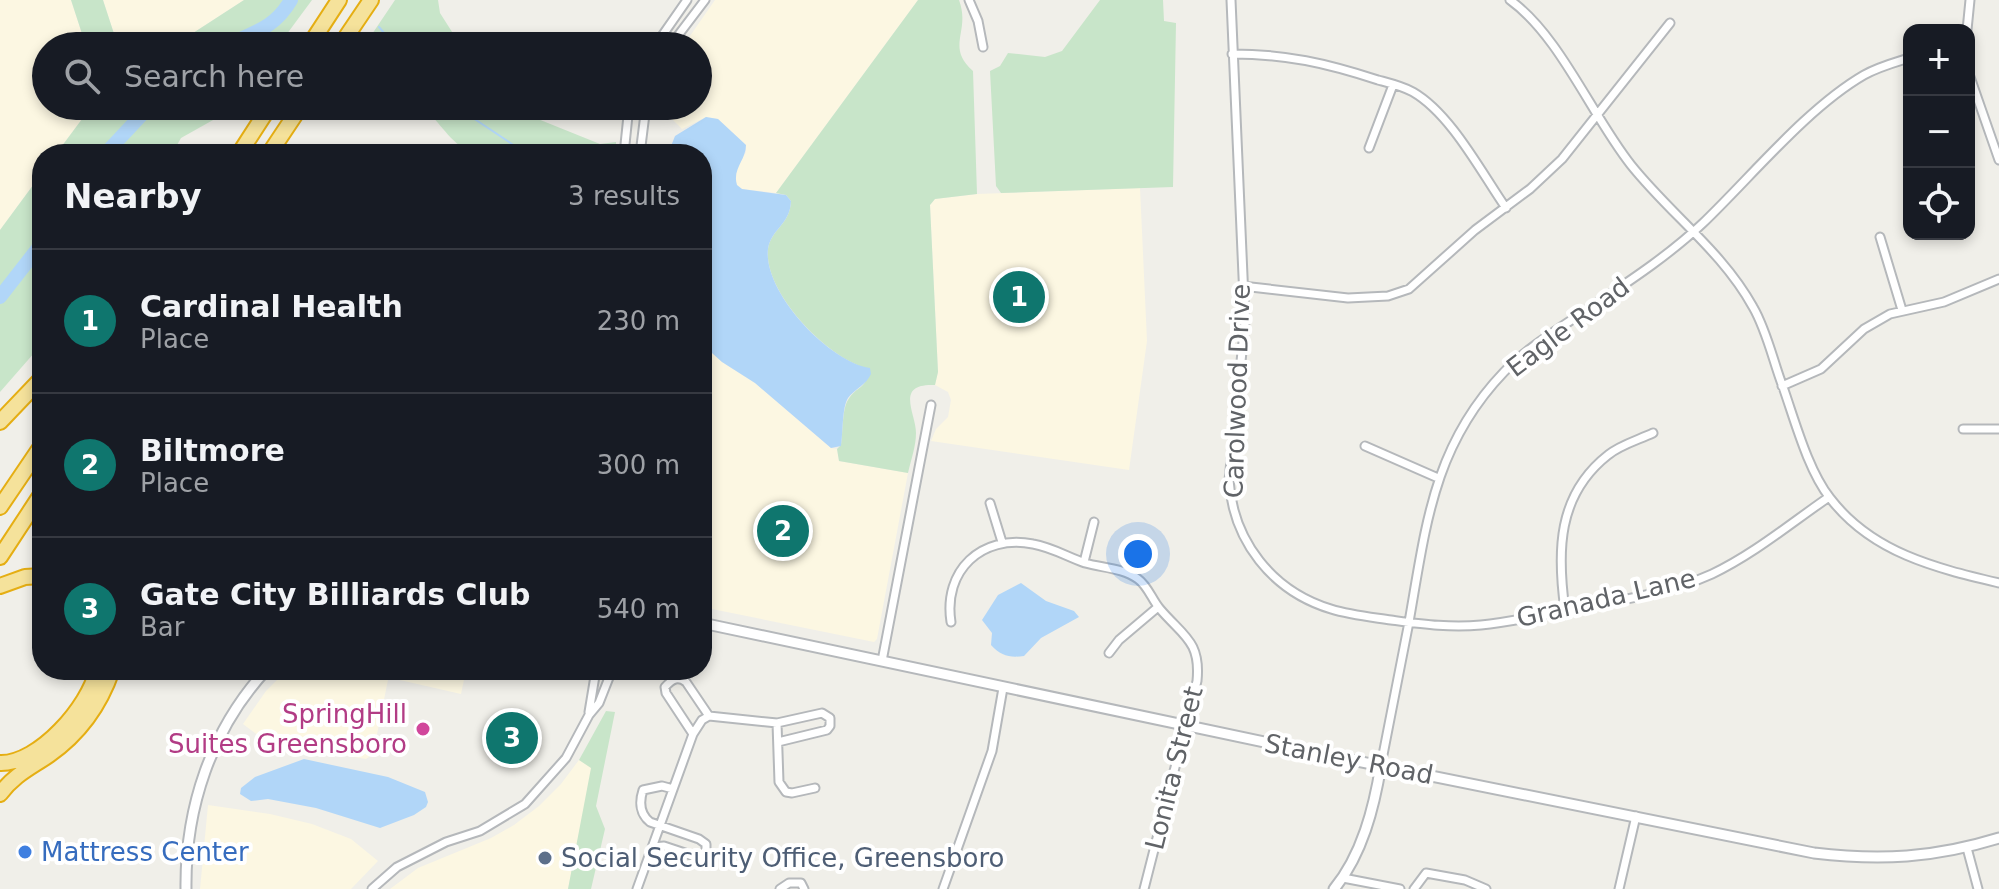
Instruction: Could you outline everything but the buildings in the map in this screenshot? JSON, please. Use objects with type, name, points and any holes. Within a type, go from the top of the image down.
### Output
[{"type":"highway","points":[[318,32],[339,0]]},
{"type":"highway","points":[[349,32],[371,0]]},
{"type":"highway","points":[[244,144],[262,120]]},
{"type":"highway","points":[[276,144],[292,120]]},
{"type":"highway","points":[[0,422],[32,388]]},
{"type":"highway","points":[[0,507],[32,460]]},
{"type":"highway","points":[[0,557],[32,508]]},
{"type":"highway","points":[[0,586],[32,577]]},
{"type":"highway","points":[[0,763],[7,764],[33,753],[61,729],[86,697],[93,680]]},
{"type":"highway","points":[[0,794],[7,778],[46,757],[75,734],[93,710],[107,680]]},
{"type":"street","points":[[665,32],[687,0]]},
{"type":"street","points":[[681,32],[705,0]]},
{"type":"street","points":[[969,0],[978,21],[983,47]]},
{"type":"street","name":"Carolwood Drive","points":[[1231,0],[1245,322],[1229,480],[1230,501],[1246,544],[1275,579],[1329,609],[1409,622]]},
{"type":"street","points":[[1510,0],[1536,22],[1630,163],[1658,197],[1737,279],[1756,311],[1815,472],[1829,497],[1850,520],[1874,539],[1905,557],[1935,568],[1999,583]]},
{"type":"street","points":[[1968,24],[1970,0]]},
{"type":"street","points":[[1242,286],[1348,298],[1388,296],[1409,289],[1562,159],[1670,23]]},
{"type":"street","points":[[1232,54],[1275,54],[1302,59],[1413,92],[1443,118],[1506,208]]},
{"type":"street","name":"Eagle Road","points":[[1334,889],[1343,878],[1361,841],[1371,811],[1423,535],[1438,478],[1453,441],[1504,372],[1547,336],[1635,277],[1694,231],[1814,112],[1841,90],[1865,74],[1903,60]]},
{"type":"street","points":[[1369,148],[1393,85]]},
{"type":"street","points":[[1975,91],[1999,160]]},
{"type":"street","points":[[625,144],[628,120]]},
{"type":"street","points":[[641,144],[644,120]]},
{"type":"street","points":[[1880,237],[1902,310]]},
{"type":"street","points":[[1782,386],[1821,369],[1864,329],[1902,310],[1944,302],[1999,279]]},
{"type":"street","points":[[882,661],[931,405]]},
{"type":"street","points":[[1963,429],[1999,429]]},
{"type":"street","points":[[1565,610],[1560,544],[1563,520],[1573,495],[1590,472],[1610,454],[1653,433]]},
{"type":"street","points":[[1365,446],[1438,478]]},
{"type":"street","name":"Granada Lane","points":[[1409,622],[1446,627],[1483,625],[1655,593],[1711,575],[1742,558],[1829,497]]},
{"type":"street","points":[[951,622],[948,605],[958,575],[970,559],[982,550],[1002,542],[990,503]]},
{"type":"street","points":[[1084,562],[1094,522]]},
{"type":"street","name":"Lonita Street","points":[[1002,542],[1036,544],[1084,562],[1128,572],[1141,581],[1158,607],[1193,644],[1199,661],[1197,681],[1144,889]]},
{"type":"street","points":[[1109,653],[1119,640],[1158,607]]},
{"type":"street","name":"Stanley Road","points":[[712,625],[1583,808],[1814,853],[1855,858],[1904,858],[1967,848],[1999,838]]},
{"type":"street","points":[[186,889],[190,829],[205,768],[231,716],[258,680]]},
{"type":"street","points":[[589,715],[594,680]]},
{"type":"street","points":[[372,889],[397,867],[446,842],[480,831],[525,804],[566,758],[589,715],[599,703],[608,680]]},
{"type":"street","points":[[673,680],[665,687],[666,693],[693,734]]},
{"type":"street","points":[[684,680],[709,716]]},
{"type":"street","points":[[943,889],[962,828],[980,790],[992,751],[1003,688]]},
{"type":"street","points":[[637,889],[693,734],[702,720],[709,716],[777,723],[822,713],[830,718],[827,730],[778,742]]},
{"type":"street","points":[[777,723],[781,788],[792,793],[815,788]]},
{"type":"street","points":[[653,847],[664,846],[700,858],[706,853],[706,844],[699,839],[645,818],[640,799],[643,790],[662,786],[673,789]]},
{"type":"street","points":[[1619,889],[1636,816]]},
{"type":"street","points":[[1967,848],[1978,889]]},
{"type":"street","points":[[1414,889],[1426,873],[1465,880],[1486,889]]},
{"type":"street","points":[[1343,878],[1400,889]]},
{"type":"street","points":[[780,889],[789,883],[801,883],[804,889]]},
{"type":"shaded area","points":[[0,0],[71,0],[81,32],[32,32],[32,120],[81,120],[63,144],[32,144],[32,187],[0,230]]},
{"type":"shaded area","points":[[103,0],[244,0],[195,32],[113,32]]},
{"type":"shaded area","points":[[715,0],[918,0],[776,193],[742,189],[736,185],[736,170],[746,152],[746,145],[718,119],[712,118],[712,32],[693,32]]},
{"type":"shaded area","points":[[673,120],[700,120],[682,129]]},
{"type":"shaded area","points":[[1140,188],[1147,341],[1129,470],[931,441],[936,429],[948,417],[951,400],[948,392],[935,385],[938,372],[930,205],[935,199],[977,194]]},
{"type":"shaded area","points":[[712,353],[755,383],[831,448],[837,449],[839,461],[908,473],[874,642],[712,609]]},
{"type":"shaded area","points":[[277,680],[388,680],[373,754],[366,759],[282,744],[259,736],[243,724]]},
{"type":"shaded area","points":[[400,680],[464,680],[461,694]]},
{"type":"shaded area","points":[[579,760],[592,768],[568,889],[390,889],[418,868],[491,838],[514,825],[561,784]]},
{"type":"shaded area","points":[[208,805],[312,824],[351,839],[378,861],[351,889],[200,889]]},
{"type":"green space","points":[[71,0],[103,0],[113,32],[81,32]]},
{"type":"green space","points":[[244,0],[312,0],[288,32],[195,32]]},
{"type":"green space","points":[[395,0],[438,0],[440,13],[452,32],[373,32]]},
{"type":"green space","points":[[918,0],[959,0],[962,21],[959,46],[965,62],[973,71],[977,194],[935,199],[930,205],[938,372],[935,385],[922,386],[911,394],[916,433],[908,473],[839,461],[837,449],[841,445],[846,404],[866,381],[870,369],[836,353],[802,322],[776,285],[769,266],[768,249],[790,209],[791,201],[786,195],[776,193]]},
{"type":"green space","points":[[1100,0],[1163,0],[1164,21],[1176,23],[1173,187],[1001,193],[996,186],[990,71],[1000,66],[1008,53],[1045,57],[1062,51]]},
{"type":"green space","points":[[81,120],[213,120],[181,138],[178,144],[63,144]]},
{"type":"green space","points":[[435,120],[540,120],[600,144],[458,144]]},
{"type":"green space","points":[[32,187],[32,355],[0,392],[0,230]]},
{"type":"green space","points":[[606,711],[615,712],[596,806],[605,829],[591,889],[568,889],[591,768],[579,760]]},
{"type":"water","points":[[718,119],[746,145],[736,174],[737,185],[742,189],[786,195],[791,201],[787,216],[768,249],[769,266],[776,285],[787,304],[818,339],[836,353],[870,368],[869,378],[846,402],[841,446],[831,448],[755,383],[712,353],[712,144],[672,144],[675,136],[701,120]]},
{"type":"water","points":[[1021,583],[1046,601],[1074,611],[1079,617],[1041,638],[1024,656],[1010,656],[998,652],[991,645],[992,633],[982,620],[998,595]]},
{"type":"water","points":[[304,759],[388,777],[425,792],[428,802],[414,815],[380,828],[316,808],[268,799],[251,801],[240,794],[241,788],[255,777]]},
{"type":"waterway","points":[[256,32],[278,17],[291,0]]},
{"type":"waterway","points":[[379,27],[383,32]]},
{"type":"waterway","points":[[114,144],[137,120]]},
{"type":"waterway","points":[[476,120],[512,144]]},
{"type":"waterway","points":[[0,297],[32,256]]},
{"type":"place","name":"Cardinal Health","points":[[1019,297]]},
{"type":"place","name":"Biltmore","points":[[783,531]]},
{"type":"place","name":"SpringHill Suites Greensboro","points":[[423,729]]},
{"type":"place","name":"Gate City Billiards Club","points":[[512,738]]},
{"type":"place","name":"Mattress Center","points":[[25,852]]},
{"type":"place","name":"Social Security Office, Greensboro","points":[[545,858]]}]
